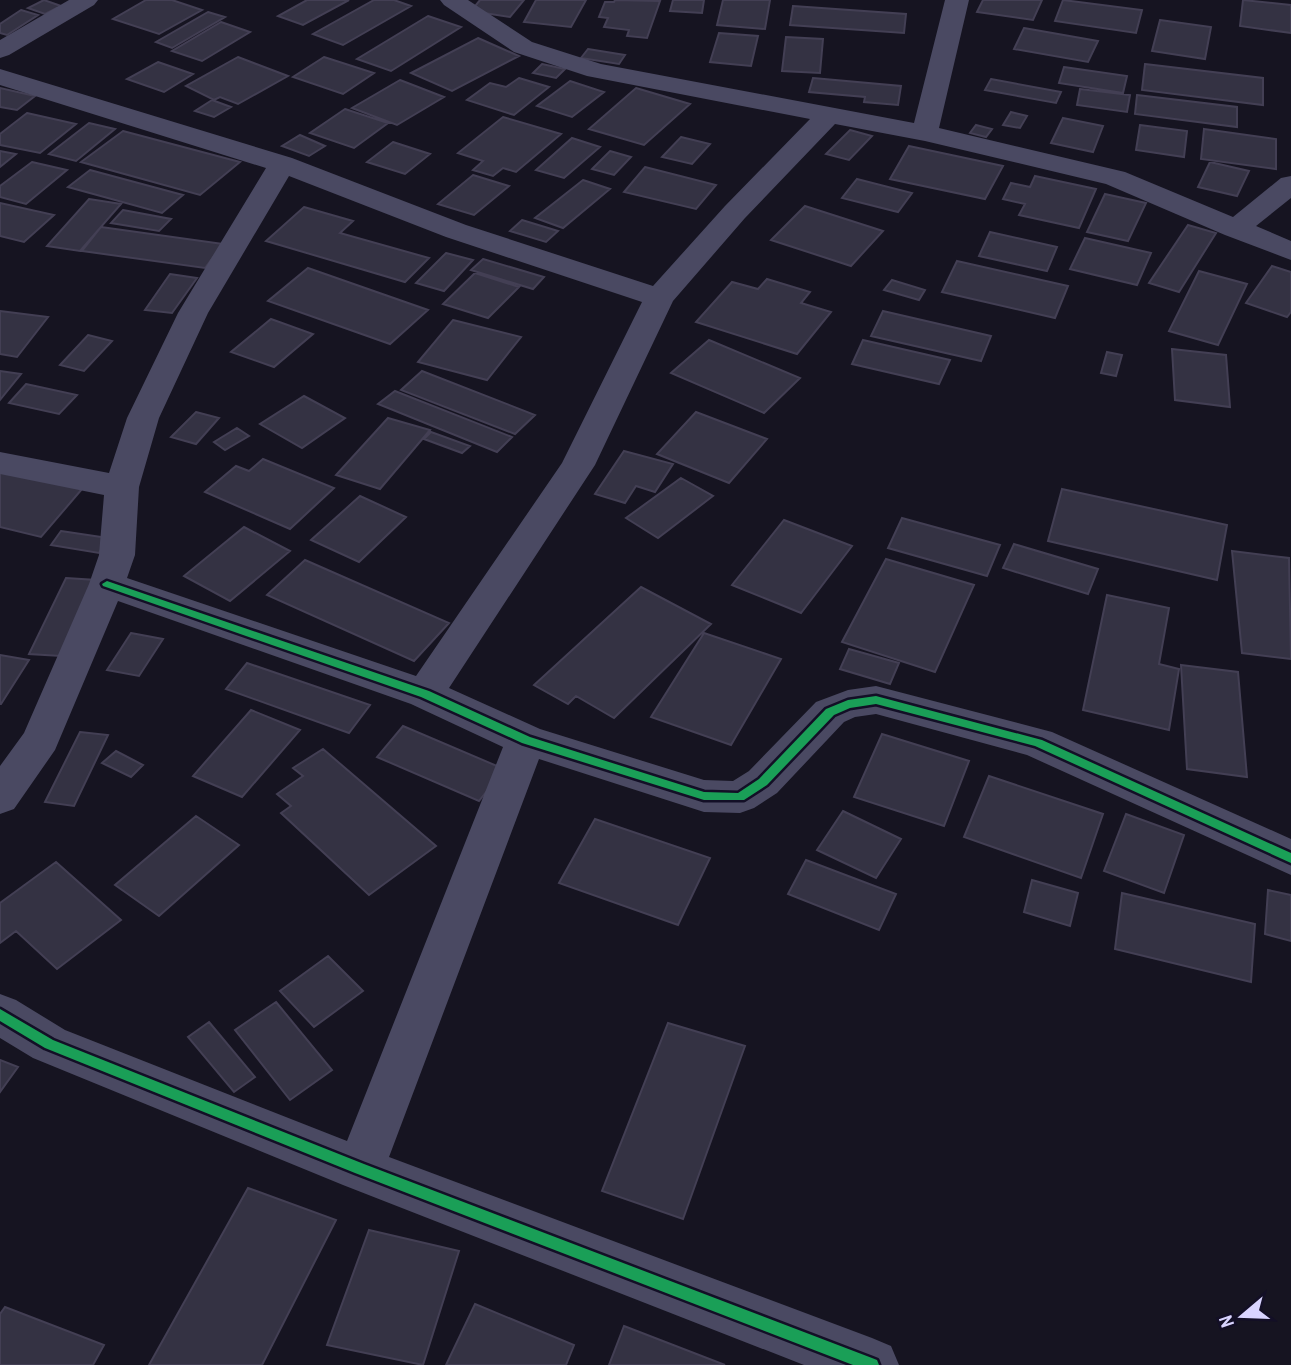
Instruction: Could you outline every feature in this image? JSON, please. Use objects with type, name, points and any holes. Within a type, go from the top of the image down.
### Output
[{"type":"street","points":[[0,50],[86,0]]},
{"type":"street","points":[[452,0],[523,47],[596,71],[925,132],[1115,178],[1291,251]]},
{"type":"street","points":[[925,132],[957,0]]},
{"type":"street","points":[[0,77],[282,164],[456,231],[659,298]]},
{"type":"street","points":[[425,694],[578,465],[659,298],[735,212],[828,116]]},
{"type":"street","points":[[0,798],[41,739],[107,584],[117,555],[122,487],[143,418],[193,313],[282,164]]},
{"type":"street","points":[[1235,229],[1291,184]]},
{"type":"street","points":[[0,463],[122,487]]},
{"type":"street","points":[[107,584],[425,694],[526,740],[704,796],[740,797],[763,782],[830,712],[848,704],[876,700],[1038,743],[1291,859]]},
{"type":"street","points":[[360,1169],[526,740]]},
{"type":"street","points":[[0,1014],[49,1044],[360,1169],[872,1365]]},
{"type":"building","points":[[44,0],[61,6],[45,14],[28,8]]},
{"type":"building","points":[[146,0],[172,0],[202,10],[159,34],[113,19]]},
{"type":"building","points":[[307,0],[349,0],[303,25],[278,16]]},
{"type":"building","points":[[374,0],[394,0],[411,6],[343,45],[313,34]]},
{"type":"building","points":[[480,0],[524,0],[510,17],[471,11]]},
{"type":"building","points":[[536,0],[586,0],[571,27],[524,22]]},
{"type":"building","points":[[673,0],[704,0],[702,13],[670,11]]},
{"type":"building","points":[[723,0],[770,0],[765,29],[717,25]]},
{"type":"building","points":[[983,0],[1042,0],[1033,20],[977,12]]},
{"type":"building","points":[[1063,0],[1142,10],[1136,33],[1055,21]]},
{"type":"building","points":[[1243,0],[1291,5],[1291,33],[1240,26]]},
{"type":"building","points":[[660,1],[647,38],[627,36],[629,30],[604,27],[608,18],[599,17],[605,2]]},
{"type":"building","points":[[793,6],[906,14],[904,33],[790,25]]},
{"type":"building","points":[[21,10],[38,15],[7,35],[0,33],[0,24]]},
{"type":"building","points":[[208,12],[225,17],[172,48],[156,42]]},
{"type":"building","points":[[428,16],[461,27],[391,71],[357,59]]},
{"type":"building","points":[[1160,20],[1211,27],[1205,59],[1152,51]]},
{"type":"building","points":[[221,22],[250,32],[202,61],[172,51]]},
{"type":"building","points":[[1024,28],[1098,41],[1088,62],[1014,49]]},
{"type":"building","points":[[719,33],[758,36],[751,66],[710,62]]},
{"type":"building","points":[[786,37],[823,39],[820,73],[782,71]]},
{"type":"building","points":[[478,38],[519,56],[452,91],[411,73]]},
{"type":"building","points":[[588,49],[625,55],[619,64],[581,58]]},
{"type":"building","points":[[238,57],[288,76],[238,104],[220,97],[214,100],[186,86]]},
{"type":"building","points":[[324,57],[374,73],[343,94],[293,77]]},
{"type":"building","points":[[158,62],[193,74],[164,92],[127,79]]},
{"type":"building","points":[[542,64],[565,69],[556,78],[533,73]]},
{"type":"building","points":[[1145,64],[1263,78],[1263,105],[1142,90]]},
{"type":"building","points":[[1064,67],[1127,76],[1123,93],[1059,83]]},
{"type":"building","points":[[519,78],[549,87],[514,115],[467,100],[490,83],[506,87]]},
{"type":"building","points":[[813,78],[901,86],[898,105],[864,102],[865,97],[809,92]]},
{"type":"building","points":[[991,79],[1061,92],[1056,103],[985,90]]},
{"type":"building","points":[[400,80],[444,97],[397,125],[352,108]]},
{"type":"building","points":[[570,81],[604,92],[572,117],[537,106]]},
{"type":"building","points":[[0,88],[35,96],[17,110],[0,107]]},
{"type":"building","points":[[636,88],[690,104],[644,145],[589,129]]},
{"type":"building","points":[[1080,89],[1130,95],[1127,112],[1077,105]]},
{"type":"building","points":[[1137,95],[1237,107],[1237,127],[1135,114]]},
{"type":"building","points":[[212,100],[231,107],[214,117],[195,111]]},
{"type":"building","points":[[345,109],[388,123],[354,148],[310,133]]},
{"type":"building","points":[[1011,112],[1027,116],[1020,128],[1003,125]]},
{"type":"building","points":[[27,113],[76,124],[40,153],[0,145],[0,134]]},
{"type":"building","points":[[503,117],[561,134],[516,172],[503,168],[493,176],[473,170],[483,161],[458,153]]},
{"type":"building","points":[[1063,118],[1103,126],[1093,152],[1051,143]]},
{"type":"building","points":[[89,123],[115,129],[76,161],[49,154]]},
{"type":"building","points":[[976,125],[992,129],[986,137],[970,133]]},
{"type":"building","points":[[1140,125],[1187,131],[1184,157],[1136,150]]},
{"type":"building","points":[[1204,129],[1276,139],[1276,169],[1201,159]]},
{"type":"building","points":[[850,130],[872,136],[849,160],[826,154]]},
{"type":"building","points":[[123,131],[240,162],[200,195],[81,162]]},
{"type":"building","points":[[300,135],[325,146],[309,156],[282,146]]},
{"type":"building","points":[[681,137],[710,144],[692,164],[662,157]]},
{"type":"building","points":[[572,138],[600,147],[564,178],[536,170]]},
{"type":"building","points":[[393,142],[430,154],[405,174],[367,162]]},
{"type":"building","points":[[909,146],[1003,166],[985,199],[890,179]]},
{"type":"building","points":[[0,151],[16,154],[0,167]]},
{"type":"building","points":[[610,151],[631,157],[614,175],[592,169]]},
{"type":"building","points":[[32,162],[67,170],[26,204],[0,197],[0,186]]},
{"type":"building","points":[[1210,162],[1249,171],[1237,196],[1198,187]]},
{"type":"building","points":[[645,167],[716,185],[696,209],[624,192]]},
{"type":"building","points":[[90,170],[183,195],[162,213],[68,187]]},
{"type":"building","points":[[473,175],[509,186],[474,215],[438,204]]},
{"type":"building","points":[[1035,176],[1096,189],[1079,228],[1019,215],[1025,204],[1003,199],[1011,183],[1030,187]]},
{"type":"building","points":[[857,179],[912,193],[898,212],[842,198]]},
{"type":"building","points":[[583,180],[610,189],[563,228],[535,218]]},
{"type":"building","points":[[1105,194],[1146,203],[1128,241],[1087,232]]},
{"type":"building","points":[[89,199],[121,204],[80,251],[47,246]]},
{"type":"building","points":[[0,203],[54,215],[24,242],[0,236]]},
{"type":"building","points":[[805,206],[883,231],[851,266],[771,240]]},
{"type":"building","points":[[304,207],[353,221],[340,233],[429,258],[405,282],[266,241]]},
{"type":"building","points":[[123,210],[171,219],[159,231],[111,223]]},
{"type":"building","points":[[522,220],[558,231],[546,242],[510,231]]},
{"type":"building","points":[[1188,225],[1216,233],[1179,292],[1149,283]]},
{"type":"building","points":[[101,227],[223,244],[205,268],[82,251]]},
{"type":"building","points":[[990,232],[1057,247],[1047,271],[979,256]]},
{"type":"building","points":[[1085,238],[1151,253],[1137,285],[1070,269]]},
{"type":"building","points":[[446,253],[473,260],[444,291],[416,283]]},
{"type":"building","points":[[483,259],[544,277],[533,289],[471,270]]},
{"type":"building","points":[[957,261],[1068,286],[1055,318],[942,292]]},
{"type":"building","points":[[1272,266],[1291,272],[1291,312],[1287,317],[1246,303]]},
{"type":"building","points":[[308,268],[428,310],[390,344],[268,301]]},
{"type":"building","points":[[1199,271],[1247,284],[1218,345],[1169,331]]},
{"type":"building","points":[[475,273],[519,287],[488,318],[443,304]]},
{"type":"building","points":[[170,274],[197,278],[172,313],[145,310]]},
{"type":"building","points":[[767,279],[810,292],[801,303],[831,312],[797,354],[696,322],[732,282],[758,289]]},
{"type":"building","points":[[892,280],[925,290],[919,300],[884,290]]},
{"type":"building","points":[[0,311],[48,317],[17,357],[0,354]]},
{"type":"building","points":[[883,311],[991,336],[981,361],[871,336]]},
{"type":"building","points":[[271,319],[313,334],[274,367],[231,352]]},
{"type":"building","points":[[453,320],[521,337],[487,380],[418,362]]},
{"type":"building","points":[[88,335],[112,341],[84,371],[60,365]]},
{"type":"building","points":[[709,340],[800,378],[764,413],[671,373]]},
{"type":"building","points":[[863,340],[950,360],[939,384],[852,364]]},
{"type":"building","points":[[1172,349],[1226,355],[1230,407],[1175,400]]},
{"type":"building","points":[[1107,352],[1122,355],[1116,376],[1101,373]]},
{"type":"building","points":[[0,371],[21,374],[0,400]]},
{"type":"building","points":[[422,371],[535,415],[515,434],[401,390]]},
{"type":"building","points":[[26,384],[77,395],[59,414],[9,403]]},
{"type":"building","points":[[395,391],[512,437],[497,452],[378,404]]},
{"type":"building","points":[[304,396],[345,418],[302,448],[260,424]]},
{"type":"building","points":[[196,412],[219,418],[196,444],[171,437]]},
{"type":"building","points":[[696,412],[767,439],[729,483],[657,454]]},
{"type":"building","points":[[388,418],[430,430],[380,489],[336,475]]},
{"type":"building","points":[[237,428],[249,436],[225,450],[214,442]]},
{"type":"building","points":[[431,432],[470,446],[462,453],[424,439]]},
{"type":"building","points":[[624,451],[673,464],[655,492],[636,486],[625,503],[595,494]]},
{"type":"building","points":[[263,459],[334,488],[290,529],[205,492],[236,466],[249,471]]},
{"type":"building","points":[[0,469],[82,489],[41,537],[0,527]]},
{"type":"building","points":[[681,478],[713,496],[658,538],[626,518]]},
{"type":"building","points":[[1062,489],[1227,525],[1217,580],[1048,541]]},
{"type":"building","points":[[360,496],[406,517],[359,562],[311,540]]},
{"type":"building","points":[[902,518],[1000,545],[987,576],[888,548]]},
{"type":"building","points":[[784,520],[852,546],[801,613],[732,585]]},
{"type":"building","points":[[244,527],[290,551],[230,601],[184,576]]},
{"type":"building","points":[[61,531],[108,538],[99,553],[51,545]]},
{"type":"building","points":[[1014,544],[1098,569],[1088,594],[1003,568]]},
{"type":"building","points":[[1232,551],[1289,558],[1291,659],[1242,653]]},
{"type":"building","points":[[886,559],[974,585],[935,672],[842,642]]},
{"type":"building","points":[[305,560],[449,623],[414,661],[267,595]]},
{"type":"building","points":[[66,578],[96,580],[61,656],[29,654]]},
{"type":"building","points":[[641,587],[711,624],[614,718],[576,696],[568,704],[534,685]]},
{"type":"building","points":[[1107,595],[1169,608],[1159,664],[1179,669],[1169,730],[1083,710]]},
{"type":"building","points":[[131,633],[163,639],[139,676],[107,670]]},
{"type":"building","points":[[704,633],[781,659],[731,745],[651,717]]},
{"type":"building","points":[[849,649],[899,663],[890,684],[840,669]]},
{"type":"building","points":[[0,655],[29,660],[1,704],[0,704]]},
{"type":"building","points":[[247,663],[370,705],[349,733],[226,689]]},
{"type":"building","points":[[1181,665],[1238,672],[1247,777],[1187,769]]},
{"type":"building","points":[[251,710],[300,730],[242,797],[193,776]]},
{"type":"building","points":[[403,726],[504,769],[479,801],[377,757]]},
{"type":"building","points":[[80,732],[108,735],[74,806],[45,802]]},
{"type":"building","points":[[882,734],[969,761],[944,826],[854,797]]},
{"type":"building","points":[[323,749],[436,846],[369,895],[281,813],[291,806],[277,794],[303,776],[293,768]]},
{"type":"building","points":[[116,751],[143,765],[131,777],[102,763]]},
{"type":"building","points":[[989,776],[1103,814],[1081,878],[964,837]]},
{"type":"building","points":[[843,811],[901,839],[876,878],[817,850]]},
{"type":"building","points":[[1126,814],[1184,835],[1164,893],[1104,871]]},
{"type":"building","points":[[196,816],[239,845],[159,916],[115,885]]},
{"type":"building","points":[[595,819],[710,858],[678,925],[559,883]]},
{"type":"building","points":[[806,860],[896,894],[879,930],[788,894]]},
{"type":"building","points":[[56,862],[121,920],[57,969],[16,931],[0,943],[0,903]]},
{"type":"building","points":[[1032,880],[1078,893],[1070,926],[1024,912]]},
{"type":"building","points":[[1268,890],[1291,895],[1291,941],[1265,934]]},
{"type":"building","points":[[1122,893],[1255,924],[1251,982],[1115,949]]},
{"type":"building","points":[[328,956],[363,991],[314,1027],[280,991]]},
{"type":"building","points":[[276,1002],[332,1070],[290,1100],[235,1030]]},
{"type":"building","points":[[209,1022],[255,1077],[234,1092],[188,1037]]},
{"type":"building","points":[[668,1023],[745,1046],[683,1219],[602,1191]]},
{"type":"building","points":[[0,1060],[18,1067],[0,1092]]},
{"type":"building","points":[[248,1188],[336,1220],[262,1365],[149,1365]]},
{"type":"building","points":[[369,1230],[459,1251],[423,1365],[327,1345]]},
{"type":"building","points":[[475,1304],[574,1345],[566,1365],[446,1365]]},
{"type":"building","points":[[5,1307],[104,1345],[93,1365],[0,1365],[0,1314]]},
{"type":"building","points":[[624,1326],[725,1365],[609,1365]]},
{"type":"cycle path","points":[[107,584],[425,694],[526,740],[704,796],[740,797],[763,782],[830,712],[848,704],[876,700],[1038,743],[1291,858]]},
{"type":"cycle path","points":[[0,1014],[49,1044],[360,1169],[872,1365]]}]
